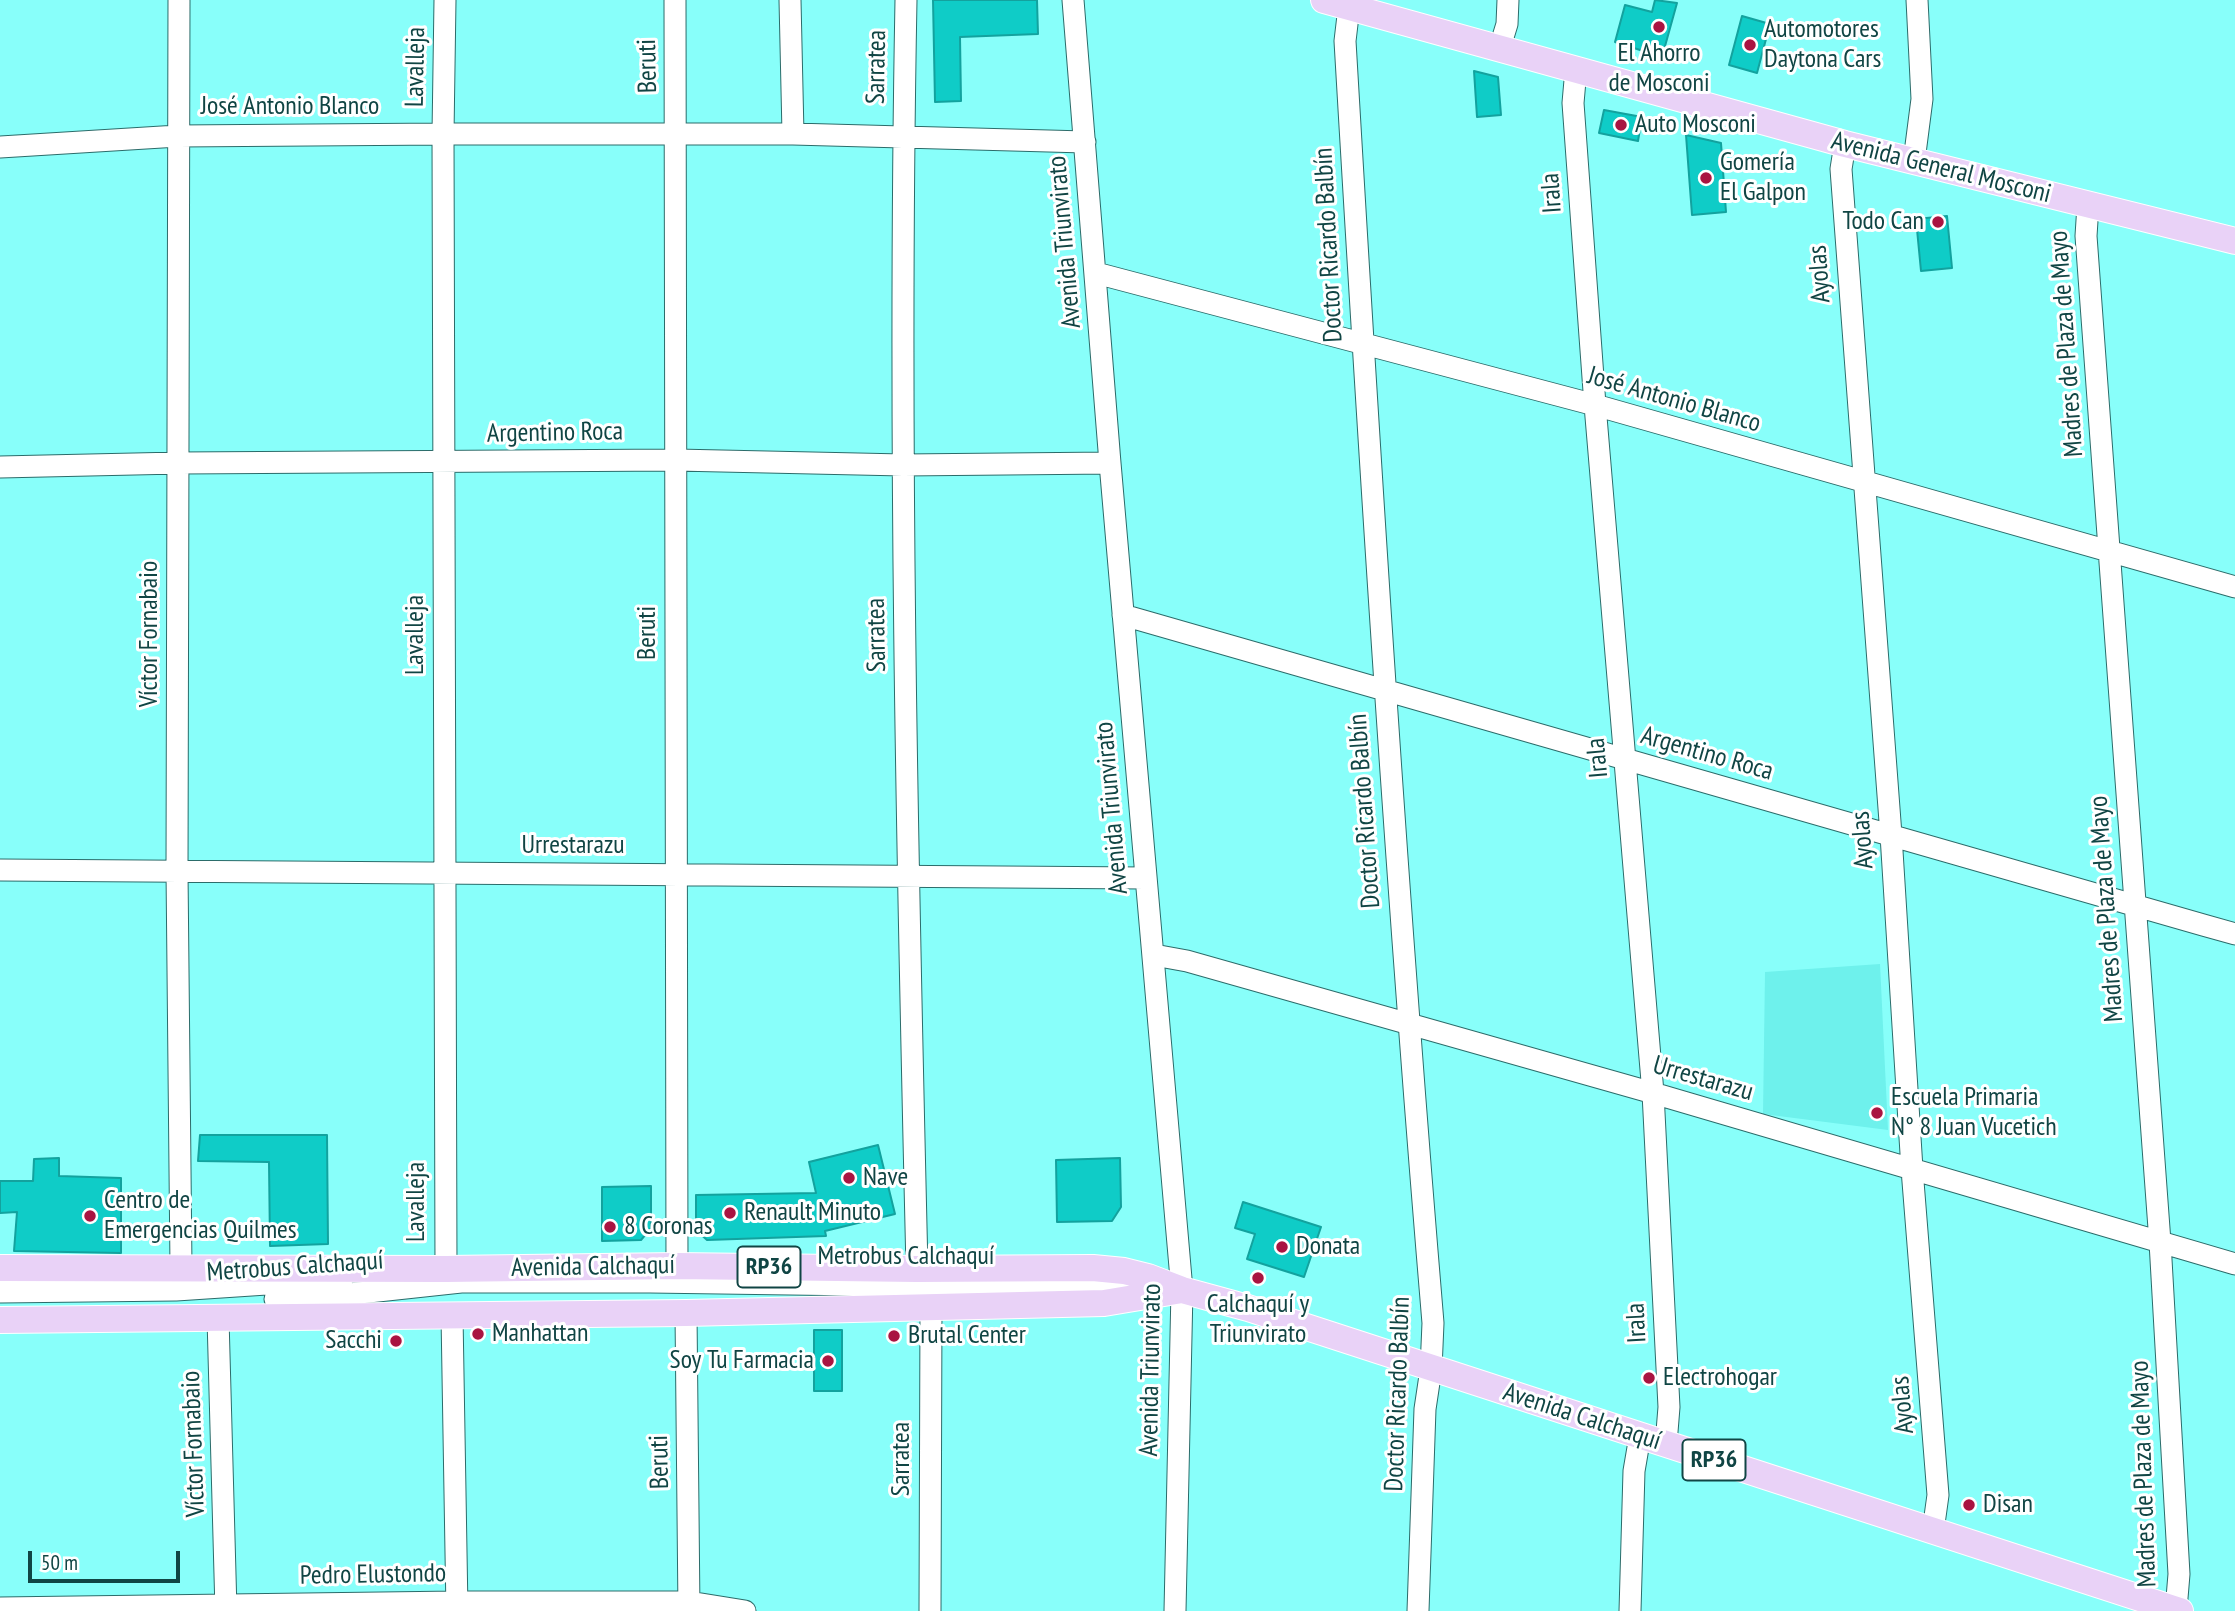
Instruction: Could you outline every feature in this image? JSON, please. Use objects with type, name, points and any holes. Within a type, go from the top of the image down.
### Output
[{"type":"main road","name":"Avenida General Mosconi","points":[[1337,4],[1845,144],[2235,241]]},
{"type":"main road","name":"Avenida Calchaquí","points":[[0,1269],[677,1266],[1093,1268],[1124,1271],[1248,1308],[2178,1610]]},
{"type":"main road","name":"Avenida Calchaquí","points":[[0,1320],[687,1313],[1104,1303],[1182,1290]]},
{"type":"street","name":"Víctor Fornabaio","points":[[179,0],[177,871],[181,1268]]},
{"type":"street","name":"Lavalleja","points":[[445,0],[443,873],[446,1269]]},
{"type":"street","name":"Beruti","points":[[675,0],[677,1266]]},
{"type":"street","points":[[790,0],[793,134]]},
{"type":"street","name":"Sarratea","points":[[906,0],[903,465],[908,875],[917,1269]]},
{"type":"street","name":"Avenida Triunvirato","points":[[1073,0],[1110,463],[1182,1290],[1175,1611]]},
{"type":"street","points":[[1500,47],[1507,24],[1508,0]]},
{"type":"street","points":[[1914,161],[1922,99],[1917,0]]},
{"type":"street","name":"Doctor Ricardo Balbín","points":[[1337,4],[1345,41],[1384,688],[1433,1323],[1431,1368],[1425,1409],[1418,1611]]},
{"type":"street","name":"Irala","points":[[1576,69],[1573,103],[1595,405],[1653,1093],[1669,1408],[1666,1444]]},
{"type":"street","name":"José Antonio Blanco","points":[[0,147],[178,136],[443,134],[793,134],[1085,142]]},
{"type":"street","name":"Ayolas","points":[[1845,144],[1841,169],[1891,835],[1912,1169],[1938,1495],[1933,1531]]},
{"type":"street","name":"Madres de Plaza de Mayo","points":[[2088,205],[2086,236],[2160,1242],[2179,1574],[2178,1610]]},
{"type":"street","name":"José Antonio Blanco","points":[[1096,273],[1595,405],[2235,587]]},
{"type":"street","name":"Argentino Roca","points":[[0,467],[179,463],[676,460],[903,465],[1110,463]]},
{"type":"street","name":"Argentino Roca","points":[[1123,615],[2235,934]]},
{"type":"street","name":"Urrestarazu","points":[[0,870],[1146,878]]},
{"type":"street","name":"Urrestarazu","points":[[1154,955],[1187,961],[1653,1093],[2235,1264]]},
{"type":"street","name":"Metrobus Calchaquí","points":[[0,1292],[176,1290],[277,1285],[446,1269]]},
{"type":"street","name":"Metrobus Calchaquí","points":[[0,1305],[322,1297],[461,1282],[1182,1290]]},
{"type":"street","name":"Sarratea","points":[[930,1611],[931,1307]]},
{"type":"street","name":"Beruti","points":[[687,1313],[689,1606]]},
{"type":"street","points":[[452,1315],[457,1606]]},
{"type":"street","name":"Víctor Fornabaio","points":[[218,1318],[226,1608]]},
{"type":"street","points":[[1630,1611],[1634,1471],[1640,1436]]},
{"type":"street","name":"Pedro Elustondo","points":[[0,1608],[689,1606],[746,1611]]},
{"type":"shaded area","points":[[1880,964],[1888,1130],[1763,1114],[1765,972]]},
{"type":"building","points":[[933,0],[1037,0],[1038,34],[960,37],[961,101],[935,102]]},
{"type":"building","points":[[1655,0],[1677,3],[1662,57],[1615,42],[1625,5],[1652,12]]},
{"type":"building","name":"Automotores Daytona Cars","points":[[1742,16],[1770,24],[1757,73],[1729,65]]},
{"type":"building","points":[[1474,71],[1498,77],[1501,115],[1477,117]]},
{"type":"building","name":"Auto Mosconi","points":[[1604,110],[1642,117],[1638,141],[1599,133]]},
{"type":"building","name":"Gomería El Galpon","points":[[1686,135],[1721,143],[1726,212],[1692,215]]},
{"type":"building","points":[[1947,216],[1952,268],[1921,271],[1916,219]]},
{"type":"building","points":[[200,1135],[327,1135],[328,1244],[270,1246],[269,1162],[198,1161]]},
{"type":"building","points":[[878,1145],[895,1214],[825,1231],[826,1236],[707,1240],[696,1230],[696,1195],[816,1193],[809,1162]]},
{"type":"building","points":[[59,1158],[59,1176],[121,1178],[121,1253],[14,1251],[17,1212],[0,1213],[0,1181],[33,1181],[34,1159]]},
{"type":"building","points":[[1120,1158],[1121,1207],[1112,1221],[1057,1222],[1056,1160]]},
{"type":"building","points":[[651,1186],[651,1228],[641,1240],[602,1241],[602,1187]]},
{"type":"building","name":"Donata","points":[[1243,1202],[1321,1227],[1304,1277],[1247,1259],[1255,1234],[1235,1228]]},
{"type":"building","name":"Soy Tu Farmacia","points":[[814,1330],[842,1330],[842,1391],[814,1391]]},
{"type":"place","name":"El Ahorro de Mosconi","points":[[1659,27]]},
{"type":"place","name":"Automotores Daytona Cars","points":[[1750,45]]},
{"type":"place","name":"Auto Mosconi","points":[[1621,125]]},
{"type":"place","name":"Gomería El Galpon","points":[[1706,178]]},
{"type":"place","name":"Todo Can","points":[[1938,222]]},
{"type":"place","name":"Escuela Primaria N° 8 Juan Vucetich","points":[[1877,1113]]},
{"type":"place","name":"Nave","points":[[849,1178]]},
{"type":"place","name":"Renault Minuto","points":[[730,1213]]},
{"type":"place","name":"Centro de Emergencias Quilmes","points":[[90,1216]]},
{"type":"place","name":"8 Coronas","points":[[610,1227]]},
{"type":"place","name":"Donata","points":[[1282,1247]]},
{"type":"place","name":"Calchaquí y Triunvirato","points":[[1258,1278]]},
{"type":"place","name":"Manhattan","points":[[478,1334]]},
{"type":"place","name":"Brutal Center","points":[[894,1336]]},
{"type":"place","name":"Sacchi","points":[[396,1341]]},
{"type":"place","name":"Soy Tu Farmacia","points":[[828,1361]]},
{"type":"place","name":"Electrohogar","points":[[1649,1378]]},
{"type":"place","name":"Disan","points":[[1969,1505]]}]
